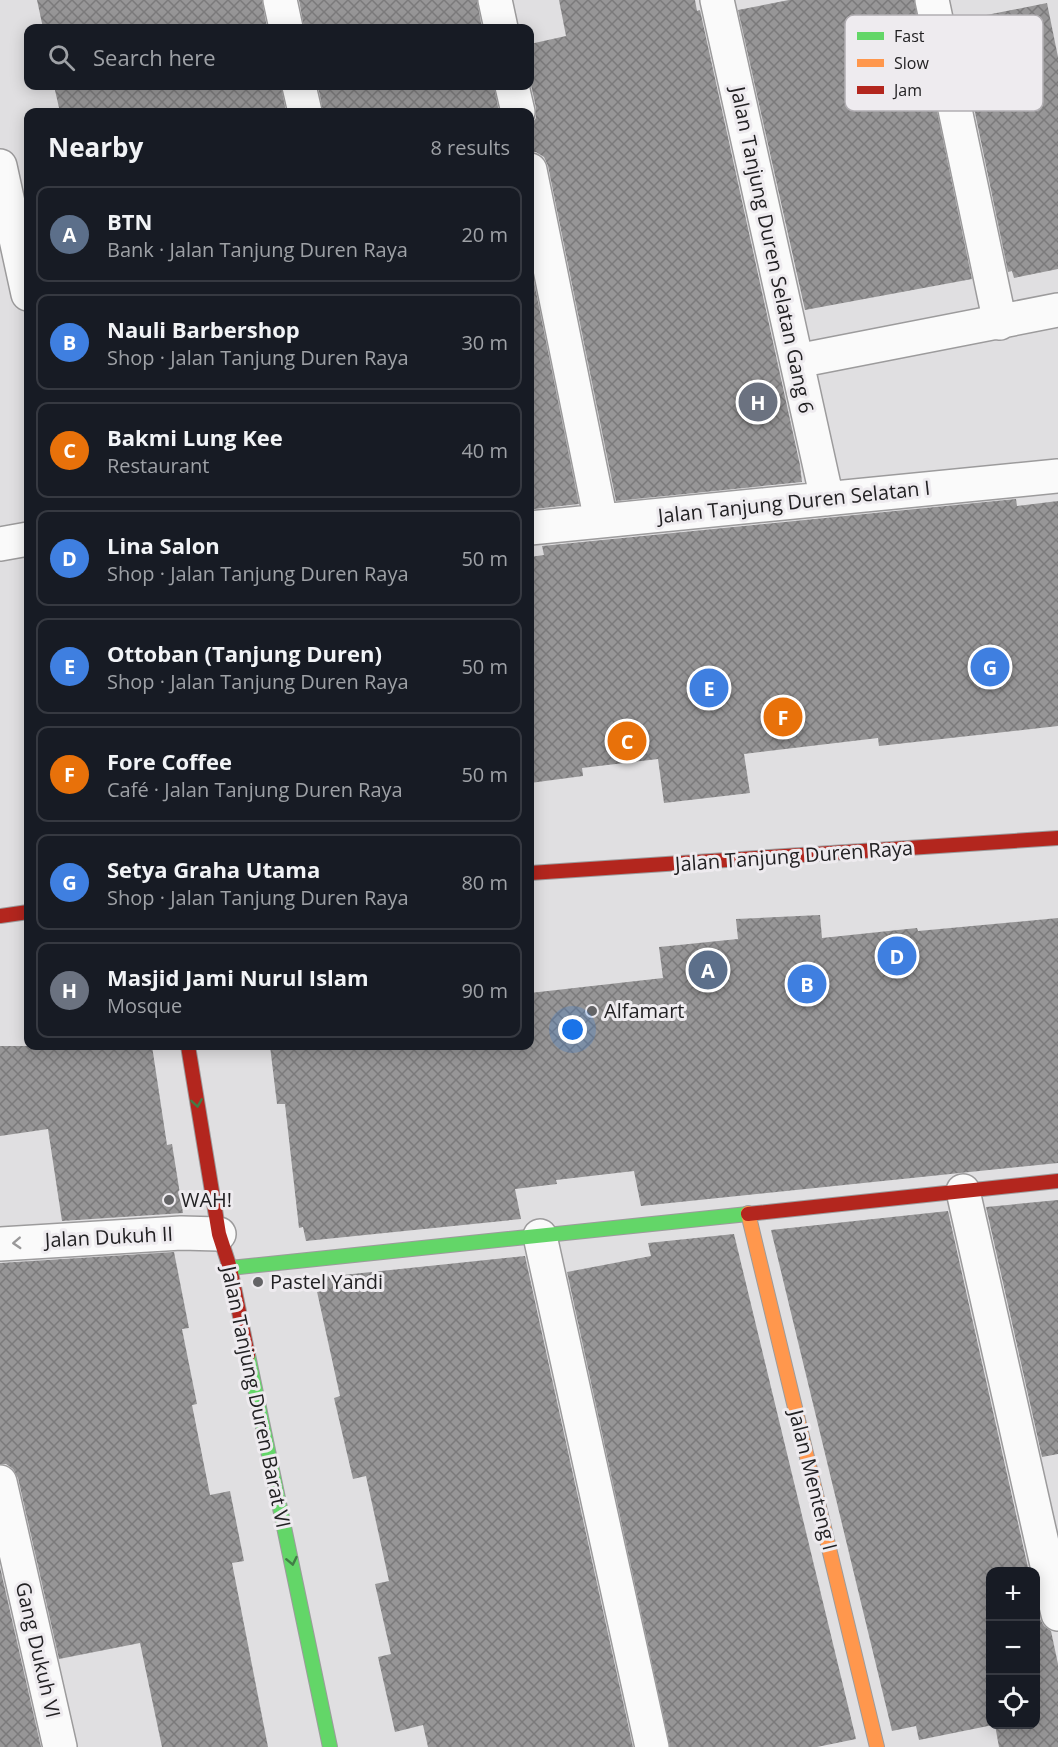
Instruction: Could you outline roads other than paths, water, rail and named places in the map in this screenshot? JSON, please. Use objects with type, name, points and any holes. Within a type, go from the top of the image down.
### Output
[{"type":"street","points":[[280,0],[285,24]]},
{"type":"street","points":[[495,0],[500,24]]},
{"type":"street","name":"Jalan Tanjung Duren Selatan Gang 6","points":[[717,0],[827,499]]},
{"type":"street","points":[[932,0],[935,15]]},
{"type":"street","points":[[300,90],[304,108]]},
{"type":"street","points":[[514,90],[517,108]]},
{"type":"street","points":[[955,111],[1000,322]]},
{"type":"street","points":[[0,166],[24,276]]},
{"type":"street","points":[[534,190],[601,521]]},
{"type":"street","points":[[797,362],[1058,310]]},
{"type":"street","name":"Jalan Tanjung Duren Selatan I","points":[[534,528],[1058,476]]},
{"type":"street","points":[[0,544],[24,540]]},
{"type":"street","name":"Jalan Tanjung Duren Raya","points":[[534,873],[1058,838]]},
{"type":"street","points":[[0,916],[24,913]]},
{"type":"street","name":"Jalan Tanjung Duren Barat VI","points":[[189,1050],[219,1234],[230,1268],[330,1747]]},
{"type":"street","points":[[230,1268],[1058,1181]]},
{"type":"street","points":[[963,1191],[1058,1614]]},
{"type":"street","name":"Jalan Menteng I","points":[[748,1213],[877,1747]]},
{"type":"street","name":"Jalan Dukuh II","points":[[0,1244],[181,1233],[219,1234]]},
{"type":"street","points":[[540,1236],[652,1747]]},
{"type":"street","name":"Gang Dukuh VI","points":[[0,1482],[60,1747]]},
{"type":"place","name":"Masjid Jami Nurul Islam","points":[[758,402]]},
{"type":"place","name":"Setya Graha Utama","points":[[990,667]]},
{"type":"place","name":"Ottoban (Tanjung Duren)","points":[[709,688]]},
{"type":"place","name":"Fore Coffee","points":[[783,717]]},
{"type":"place","name":"Bakmi Lung Kee","points":[[627,741]]},
{"type":"place","name":"Lina Salon","points":[[897,956]]},
{"type":"place","name":"BTN","points":[[708,970]]},
{"type":"place","name":"Nauli Barbershop","points":[[807,984]]},
{"type":"place","name":"Alfamart","points":[[592,1011]]},
{"type":"place","name":"WAH!","points":[[169,1200]]},
{"type":"place","name":"Pastel Yandi","points":[[258,1282]]}]
